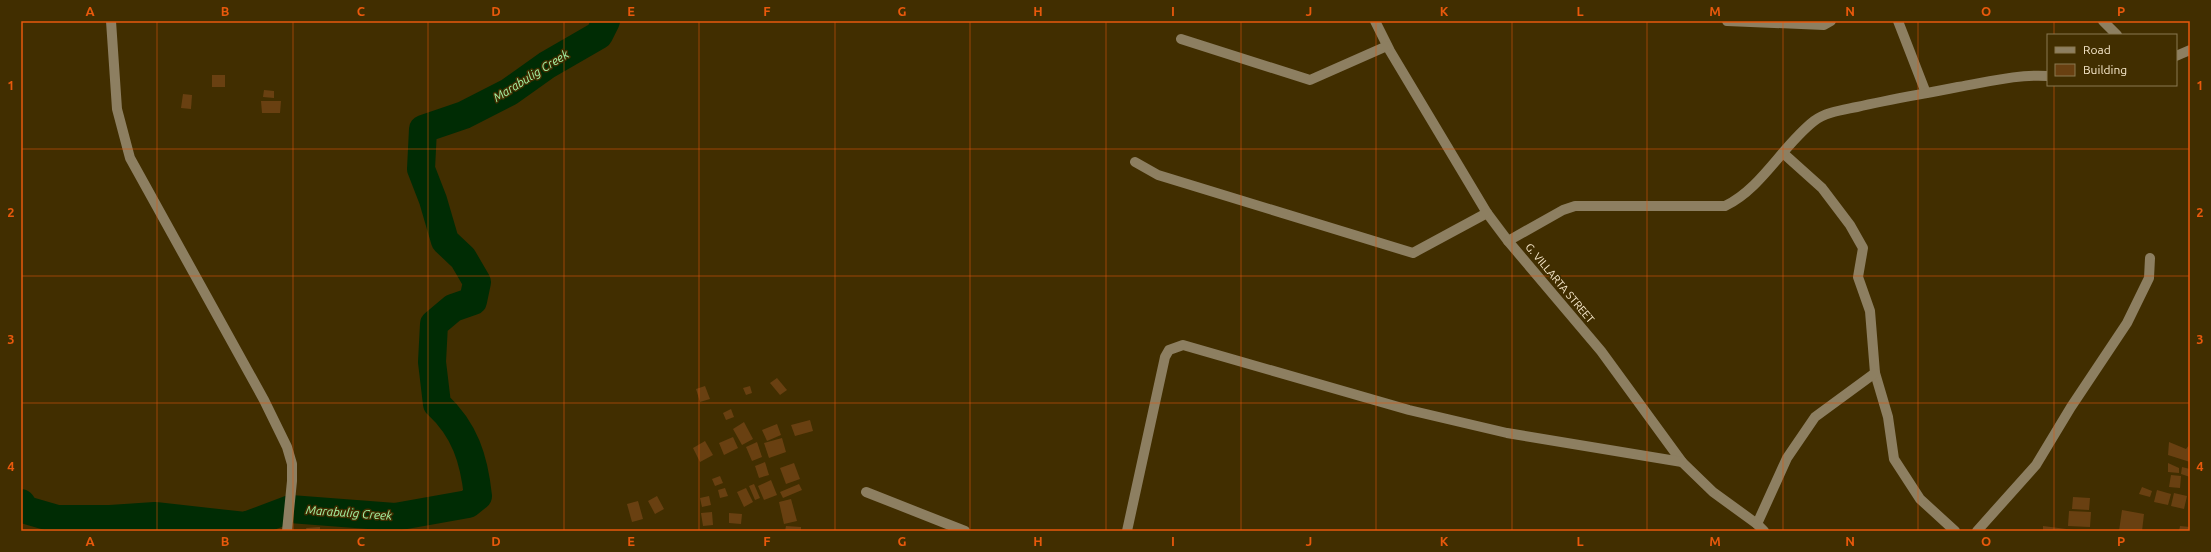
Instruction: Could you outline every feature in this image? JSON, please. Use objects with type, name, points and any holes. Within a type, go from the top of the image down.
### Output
[{"type":"street","points":[[111,21],[117,109],[130,158],[264,400],[287,447],[292,464],[291,494],[287,531]]},
{"type":"street","name":"G. VILLARTA STREET","points":[[1375,21],[1387,46],[1487,212],[1508,241],[1601,351],[1682,462],[1713,492],[1761,527]]},
{"type":"street","points":[[1727,21],[1824,25],[1831,21]]},
{"type":"street","points":[[1898,21],[1926,93]]},
{"type":"street","points":[[2103,21],[2116,34]]},
{"type":"street","points":[[1181,39],[1310,80],[1387,46]]},
{"type":"street","points":[[2177,56],[2190,50]]},
{"type":"street","points":[[1508,241],[1563,210],[1575,206],[1725,206],[1748,191],[1782,152],[1816,120],[1830,113],[1989,80],[2019,76],[2047,76]]},
{"type":"street","points":[[1782,152],[1822,188],[1850,225],[1863,248],[1858,277],[1870,311],[1875,373],[1888,417],[1894,459],[1920,499],[1955,531]]},
{"type":"street","points":[[1135,162],[1158,175],[1412,253],[1487,212]]},
{"type":"street","points":[[1977,531],[2036,465],[2071,407],[2127,323],[2150,278],[2150,258]]},
{"type":"street","points":[[1127,531],[1151,414],[1165,357],[1170,350],[1183,345],[1409,410],[1507,433],[1682,462]]},
{"type":"street","points":[[1761,527],[1787,458],[1815,417],[1875,373]]},
{"type":"street","points":[[866,492],[965,531]]},
{"type":"building","points":[[212,75],[225,75],[225,87],[212,87]]},
{"type":"building","points":[[264,90],[274,91],[274,98],[263,97]]},
{"type":"building","points":[[183,94],[192,95],[191,109],[181,108]]},
{"type":"building","points":[[261,101],[281,101],[280,113],[262,113]]},
{"type":"building","points":[[777,378],[787,390],[780,395],[770,383]]},
{"type":"building","points":[[705,386],[710,399],[700,402],[696,389]]},
{"type":"building","points":[[750,386],[752,393],[746,395],[743,388]]},
{"type":"building","points":[[731,409],[734,417],[726,420],[723,413]]},
{"type":"building","points":[[810,420],[813,431],[795,436],[791,425]]},
{"type":"building","points":[[744,422],[753,439],[742,445],[733,429]]},
{"type":"building","points":[[777,424],[781,435],[767,441],[762,430]]},
{"type":"building","points":[[733,437],[738,448],[724,455],[719,443]]},
{"type":"building","points":[[782,438],[786,452],[769,458],[764,443]]},
{"type":"building","points":[[705,441],[713,455],[700,462],[693,448]]},
{"type":"building","points":[[757,442],[762,457],[752,461],[746,447]]},
{"type":"building","points":[[2169,442],[2186,449],[2190,444],[2190,462],[2168,455]]},
{"type":"building","points":[[765,462],[769,475],[759,478],[755,466]]},
{"type":"building","points":[[794,463],[800,479],[786,484],[780,468]]},
{"type":"building","points":[[2168,463],[2179,468],[2179,473],[2168,472]]},
{"type":"building","points":[[2182,467],[2190,469],[2190,477],[2181,474]]},
{"type":"building","points":[[2171,475],[2181,476],[2180,488],[2169,487]]},
{"type":"building","points":[[720,476],[723,483],[715,486],[712,479]]},
{"type":"building","points":[[771,480],[777,495],[764,500],[758,486]]},
{"type":"building","points":[[754,484],[760,498],[755,500],[749,486]]},
{"type":"building","points":[[799,484],[802,490],[783,498],[780,492]]},
{"type":"building","points":[[2142,487],[2152,491],[2150,497],[2139,494]]},
{"type":"building","points":[[725,488],[728,496],[720,498],[718,490]]},
{"type":"building","points":[[746,488],[753,502],[744,507],[737,492]]},
{"type":"building","points":[[2157,490],[2171,494],[2168,505],[2154,502]]},
{"type":"building","points":[[2174,493],[2187,496],[2184,509],[2171,506]]},
{"type":"building","points":[[657,496],[664,509],[655,514],[648,501]]},
{"type":"building","points":[[709,496],[711,505],[702,507],[700,498]]},
{"type":"building","points":[[2073,497],[2090,498],[2089,510],[2072,509]]},
{"type":"building","points":[[791,499],[797,521],[784,524],[779,502]]},
{"type":"building","points":[[638,501],[643,519],[632,522],[627,504]]},
{"type":"building","points":[[2122,510],[2144,514],[2142,531],[2119,531]]},
{"type":"building","points":[[2069,511],[2091,512],[2090,527],[2068,526]]},
{"type":"building","points":[[712,512],[713,525],[703,526],[701,513]]},
{"type":"building","points":[[729,513],[742,514],[741,524],[729,523]]},
{"type":"building","points":[[786,526],[801,527],[801,531],[785,531]]},
{"type":"building","points":[[2043,526],[2074,530],[2074,531],[2043,531]]},
{"type":"building","points":[[2180,526],[2190,527],[2190,531],[2179,531]]},
{"type":"building","points":[[320,527],[320,531],[307,531],[306,528]]},
{"type":"waterway","name":"Marabulig Creek","points":[[21,503],[26,510],[57,519],[110,519],[155,516],[245,526],[290,509],[395,517],[468,504],[478,496],[471,457],[455,424],[437,404],[432,362],[434,324],[453,308],[473,301],[477,282],[463,258],[445,241],[433,200],[421,169],[423,129],[464,115],[509,92],[547,65],[599,35],[606,21]]}]
